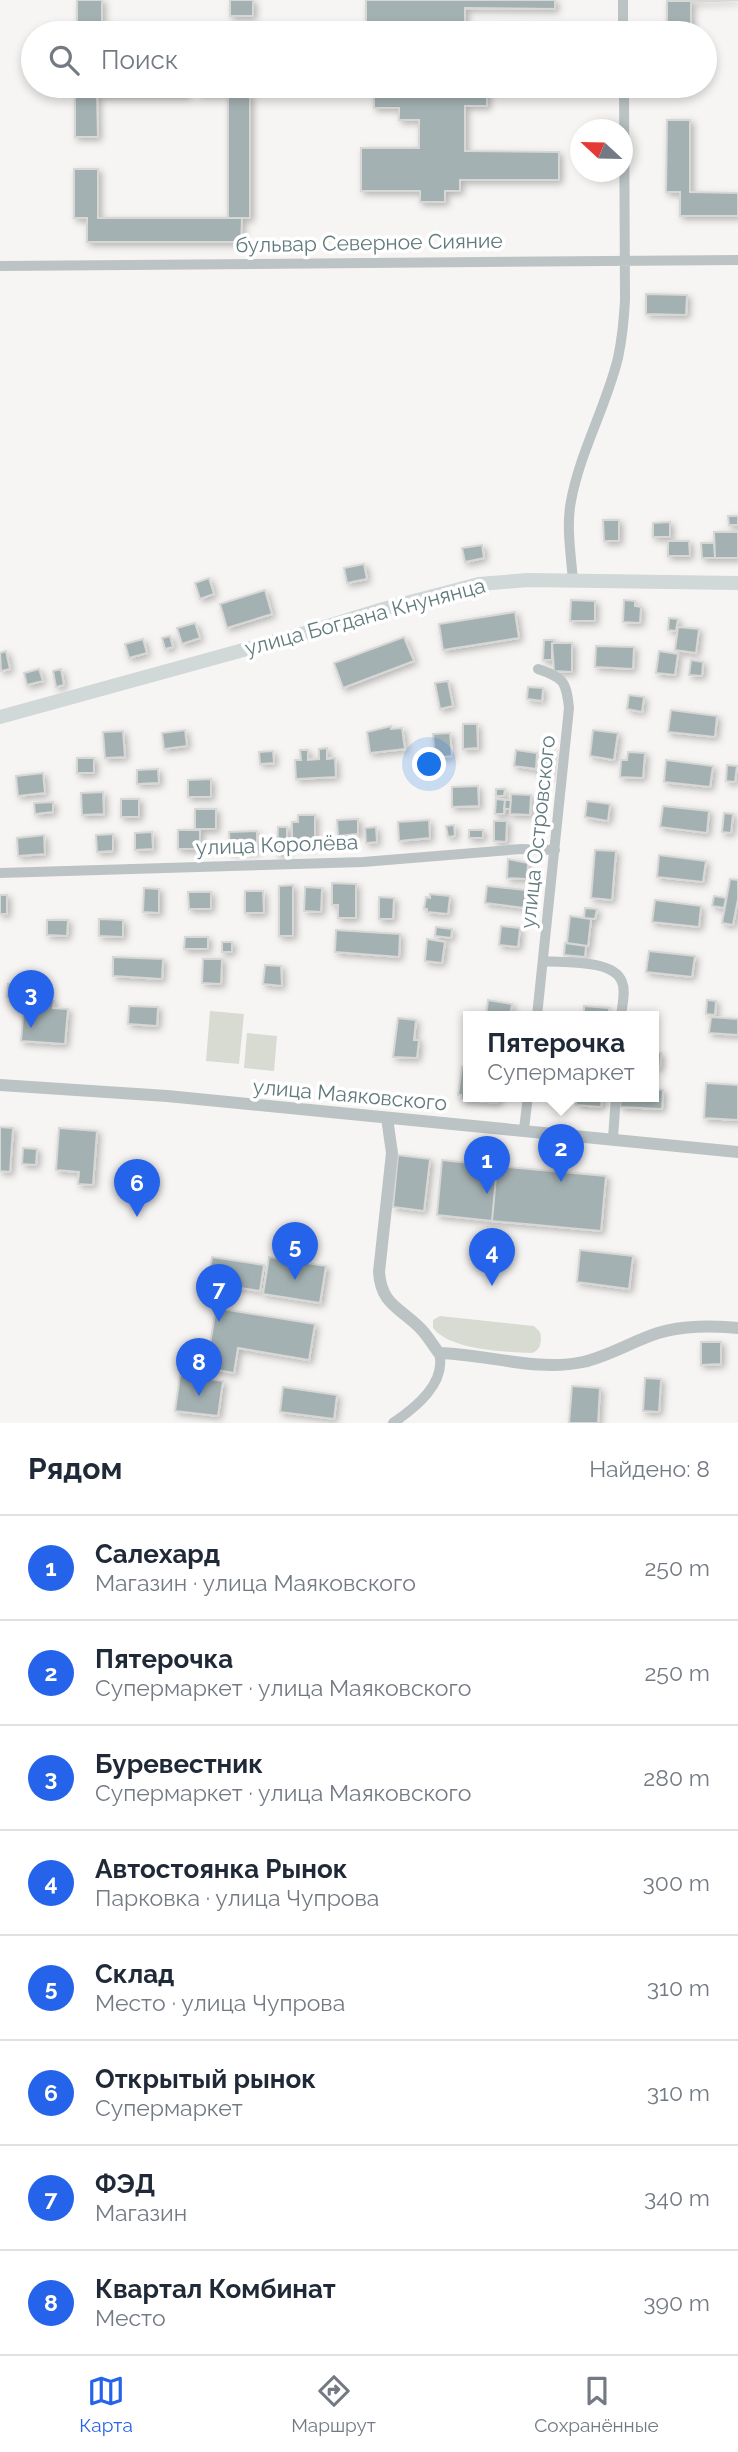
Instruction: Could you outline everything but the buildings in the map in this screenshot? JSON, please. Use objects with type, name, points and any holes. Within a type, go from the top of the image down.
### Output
[{"type":"main road","name":"улица Богдана Кнунянца","points":[[0,718],[459,588],[500,582],[738,583]]},
{"type":"street","points":[[623,0],[623,21]]},
{"type":"street","points":[[573,581],[569,518],[571,501],[617,360],[624,329],[624,98]]},
{"type":"street","name":"бульвар Северное Сияние","points":[[0,266],[738,260]]},
{"type":"street","name":"улица Островского","points":[[538,669],[563,681],[567,689],[569,708],[538,1011]]},
{"type":"street","name":"улица Королёва","points":[[0,873],[363,862],[521,849],[555,850]]},
{"type":"street","points":[[543,961],[599,965],[617,974],[623,982],[621,1011]]},
{"type":"street","name":"улица Маяковского","points":[[0,1085],[167,1096],[738,1152]]},
{"type":"street","points":[[524,1129],[527,1102]]},
{"type":"street","points":[[614,1138],[616,1102]]},
{"type":"street","points":[[387,1118],[392,1153],[380,1284],[388,1300],[418,1326],[439,1353],[441,1362],[428,1393],[410,1412],[393,1423]]},
{"type":"street","points":[[439,1353],[566,1364],[596,1358],[658,1333],[706,1326],[738,1328]]},
{"type":"shaded area","points":[[210,1011],[244,1014],[239,1064],[206,1061]]},
{"type":"shaded area","points":[[247,1033],[277,1036],[274,1071],[244,1068]]},
{"type":"shaded area","points":[[440,1316],[534,1326],[540,1332],[540,1345],[532,1353],[465,1345],[452,1341],[433,1328],[433,1320]]},
{"type":"place","name":"Буревестник","points":[[31,1028]]},
{"type":"place","name":"Пятерочка","points":[[561,1182]]},
{"type":"place","name":"Салехард","points":[[487,1194]]},
{"type":"place","name":"Открытый рынок","points":[[137,1217]]},
{"type":"place","name":"Склад","points":[[295,1280]]},
{"type":"place","name":"Автостоянка Рынок","points":[[492,1286]]},
{"type":"place","name":"ФЭД","points":[[219,1322]]},
{"type":"place","name":"Квартал Комбинат","points":[[199,1396]]}]
